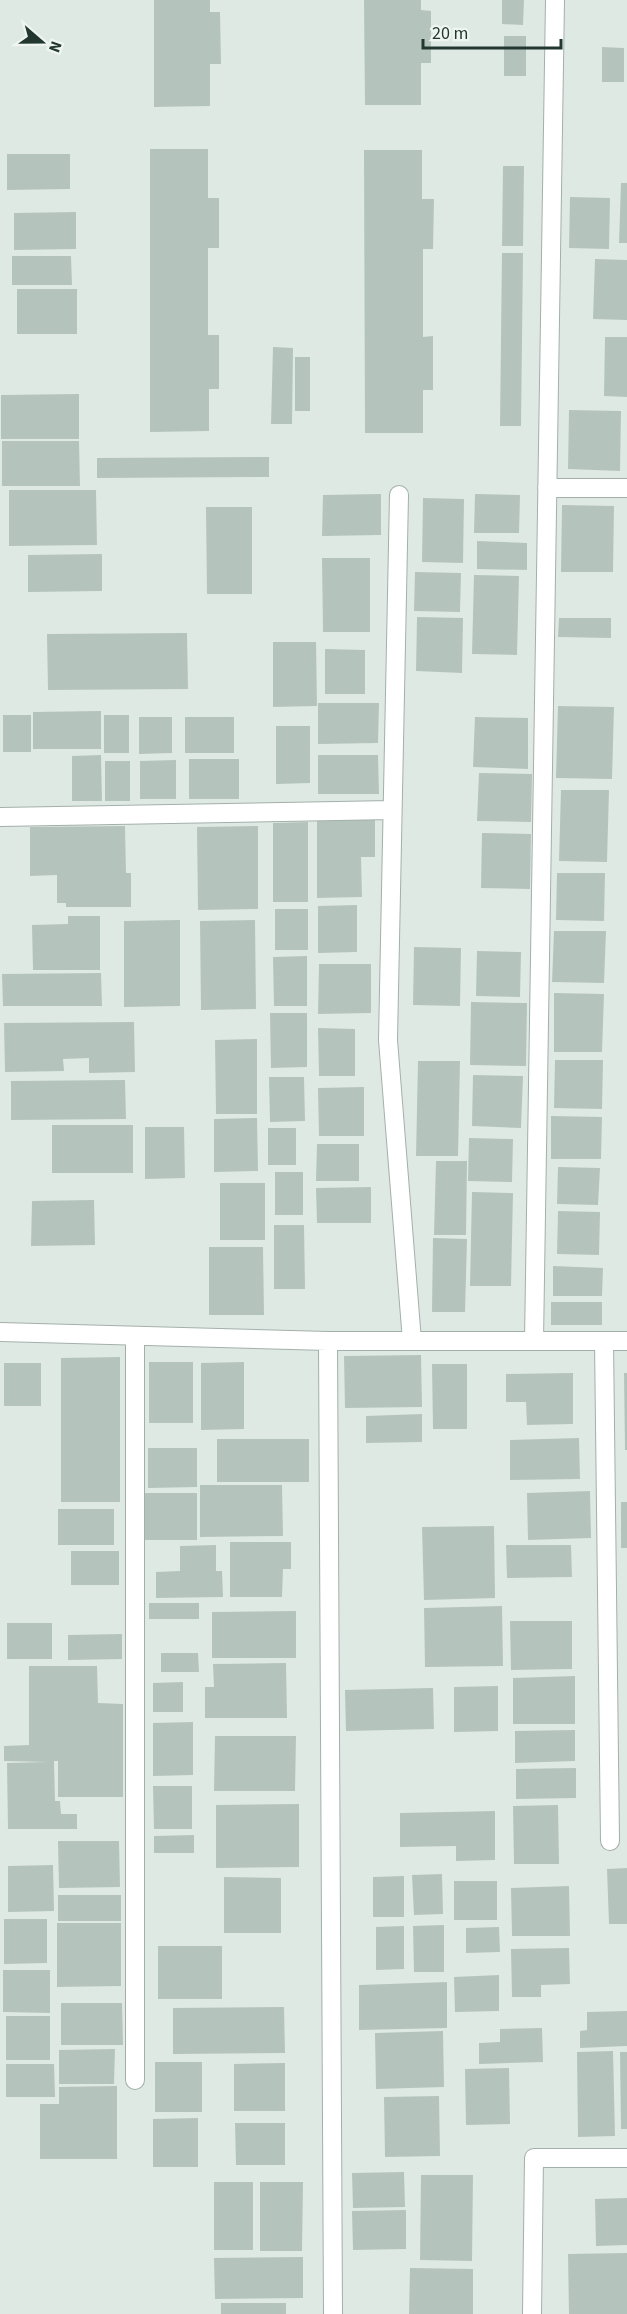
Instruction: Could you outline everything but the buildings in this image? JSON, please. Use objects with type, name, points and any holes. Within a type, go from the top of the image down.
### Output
[{"type":"street","points":[[534,1341],[555,0]]},
{"type":"street","points":[[547,488],[627,488]]},
{"type":"street","points":[[399,495],[388,1040],[412,1341]]},
{"type":"street","points":[[0,817],[392,810]]},
{"type":"street","points":[[0,1332],[328,1341],[627,1341]]},
{"type":"street","points":[[135,1336],[135,2080]]},
{"type":"street","points":[[328,1341],[333,2314]]},
{"type":"street","points":[[603,1341],[610,1840]]},
{"type":"street","points":[[532,2314],[534,2158],[627,2158]]}]
